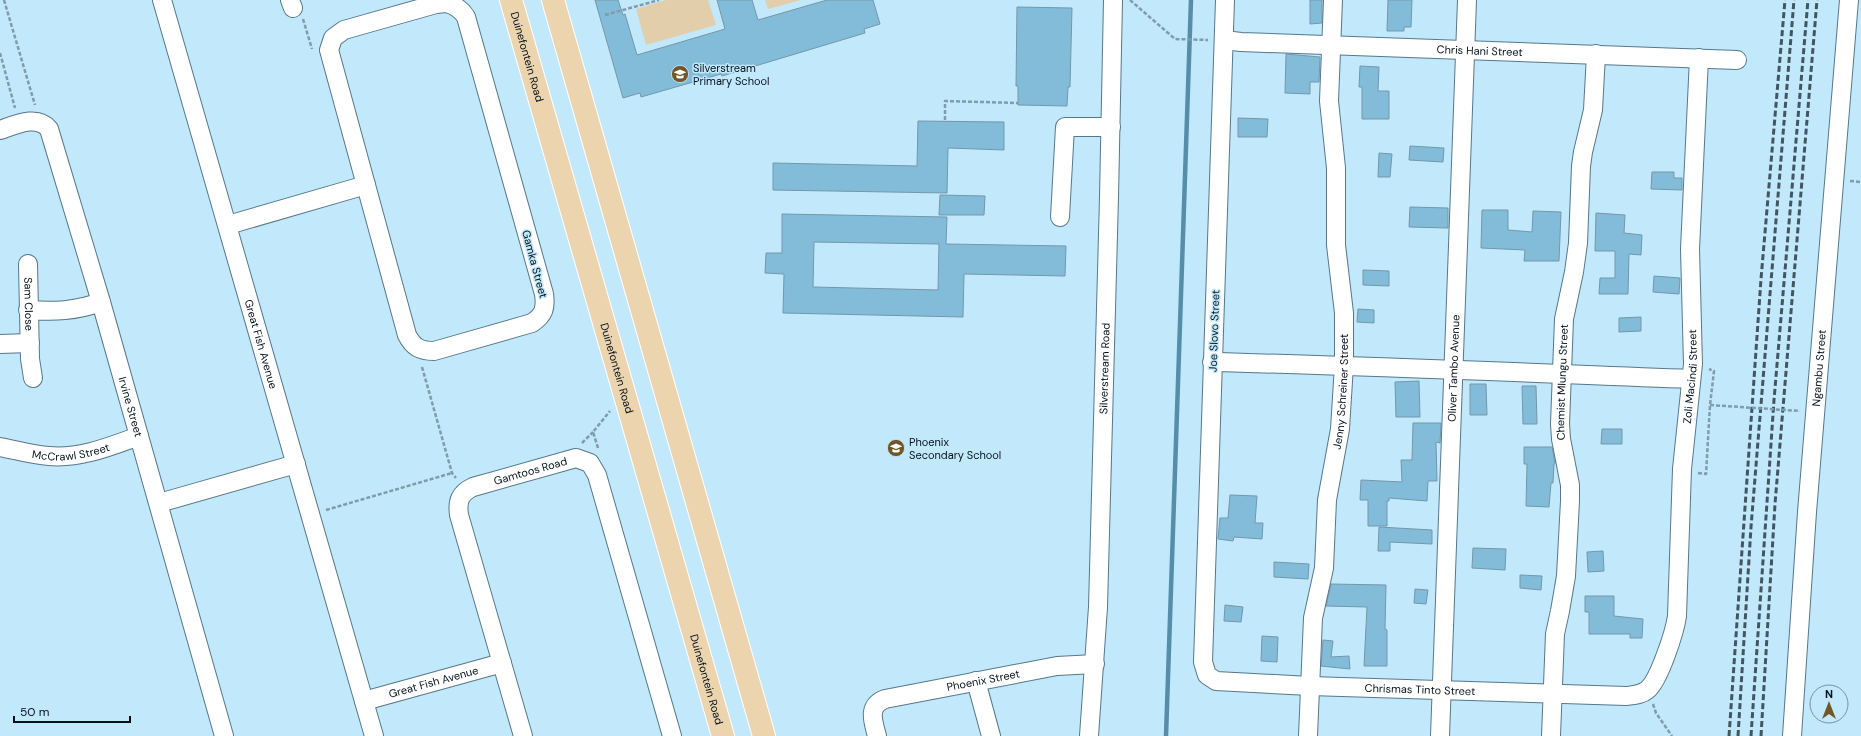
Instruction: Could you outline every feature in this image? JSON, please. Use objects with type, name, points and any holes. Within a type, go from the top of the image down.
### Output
[{"type":"main road","name":"Duinefontein Road","points":[[511,0],[723,736]]},
{"type":"main road","points":[[553,0],[764,736]]},
{"type":"street","name":"Great Fish Avenue","points":[[162,0],[374,736]]},
{"type":"street","name":"Silverstream Road","points":[[1089,736],[1098,607],[1113,0]]},
{"type":"street","name":"Joe Slovo Street","points":[[1202,662],[1225,0]]},
{"type":"street","name":"Jenny Schreiner Street","points":[[1308,736],[1313,618],[1324,568],[1327,500],[1340,430],[1344,365],[1344,301],[1336,245],[1336,168],[1329,101],[1330,45],[1333,0]]},
{"type":"street","name":"Oliver Tambo Avenue","points":[[1440,736],[1467,0]]},
{"type":"street","name":"Ngambu Street","points":[[1792,736],[1807,512],[1849,0]]},
{"type":"street","name":"Gamka Street","points":[[436,4],[452,4],[462,10],[466,17],[544,294],[544,311],[539,318],[532,323],[434,351],[425,351],[417,348],[410,342],[407,335],[366,184],[330,56],[330,44],[337,34],[344,30],[436,4]]},
{"type":"street","name":"Chris Hani Street","points":[[1224,40],[1736,60]]},
{"type":"street","name":"Chemist Mlungu Street","points":[[1551,736],[1555,634],[1566,576],[1570,501],[1568,469],[1561,439],[1561,374],[1564,319],[1577,251],[1581,166],[1583,152],[1594,110],[1596,54]]},
{"type":"street","name":"Zoli Macindi Street","points":[[1648,689],[1659,670],[1676,625],[1683,462],[1693,364],[1690,249],[1699,58]]},
{"type":"street","name":"Irvine Street","points":[[0,130],[35,121],[43,123],[49,129],[140,436],[224,736]]},
{"type":"street","points":[[1060,217],[1065,126],[1111,127]]},
{"type":"street","points":[[228,225],[366,184]]},
{"type":"street","name":"Sam Close","points":[[28,264],[28,310],[32,378]]},
{"type":"street","points":[[28,310],[52,312],[80,309],[101,302]]},
{"type":"street","points":[[0,344],[30,343]]},
{"type":"street","points":[[1212,362],[1344,365],[1453,371],[1691,379]]},
{"type":"street","name":"McCrawl Street","points":[[0,447],[34,454],[63,456],[95,451],[140,436]]},
{"type":"street","name":"Gamtoos Road","points":[[522,736],[459,515],[458,504],[460,497],[465,491],[473,487],[569,459],[583,459],[590,463],[597,475],[672,736]]},
{"type":"street","points":[[159,504],[296,464]]},
{"type":"street","name":"Chrismas Tinto Street","points":[[1202,662],[1207,675],[1216,681],[1310,686],[1626,696],[1638,694],[1648,689]]},
{"type":"street","name":"Great Fish Avenue","points":[[364,702],[502,663]]},
{"type":"street","name":"Phoenix Street","points":[[877,736],[872,718],[874,705],[885,699],[1057,666],[1095,664]]},
{"type":"street","points":[[976,681],[991,736]]},
{"type":"path","points":[[4,0],[36,112]]},
{"type":"path","points":[[605,15],[658,0]]},
{"type":"path","points":[[1129,0],[1175,39],[1197,41]]},
{"type":"path","points":[[295,9],[313,52]]},
{"type":"path","points":[[0,53],[15,109]]},
{"type":"path","points":[[945,120],[945,102],[1018,103]]},
{"type":"path","points":[[420,362],[452,473],[458,482]]},
{"type":"path","points":[[1714,371],[1710,405],[1800,411]]},
{"type":"path","points":[[579,446],[611,411]]},
{"type":"path","points":[[593,432],[599,453]]},
{"type":"path","points":[[325,510],[452,473]]},
{"type":"path","points":[[1648,689],[1656,713],[1672,736]]},
{"type":"shaded area","points":[[666,0],[708,0],[716,25],[646,45],[636,9]]},
{"type":"shaded area","points":[[765,0],[801,0],[768,9]]},
{"type":"building","points":[[595,0],[618,0],[623,15],[625,14],[637,55],[725,29],[717,0],[752,0],[758,20],[827,0],[873,0],[880,24],[864,29],[865,33],[722,76],[721,74],[641,97],[640,93],[623,98]]},
{"type":"building","points":[[1310,0],[1322,0],[1322,23],[1310,24]]},
{"type":"building","points":[[1388,0],[1412,0],[1411,27],[1404,27],[1404,31],[1387,31]]},
{"type":"building","points":[[1017,7],[1072,8],[1070,87],[1068,87],[1067,106],[1018,105],[1018,86],[1016,86]]},
{"type":"building","points":[[1286,54],[1320,57],[1319,82],[1310,82],[1310,94],[1285,93]]},
{"type":"building","points":[[1360,66],[1379,67],[1378,91],[1389,91],[1389,119],[1362,119],[1362,87],[1359,87]]},
{"type":"building","points":[[1238,118],[1268,119],[1267,137],[1238,137]]},
{"type":"building","points":[[918,121],[1004,122],[1004,150],[948,148],[947,193],[773,190],[773,163],[917,166]]},
{"type":"building","points":[[1410,146],[1444,148],[1443,162],[1409,160]]},
{"type":"building","points":[[1379,153],[1392,154],[1390,177],[1378,177]]},
{"type":"building","points":[[1652,172],[1674,172],[1674,178],[1682,178],[1682,190],[1651,189]]},
{"type":"building","points":[[940,195],[985,196],[984,215],[939,215]]},
{"type":"building","points":[[1410,207],[1448,208],[1448,228],[1409,227]]},
{"type":"building","points":[[1482,210],[1508,210],[1508,230],[1532,232],[1533,211],[1561,212],[1559,261],[1524,261],[1525,250],[1481,248]]},
{"type":"building","points":[[1596,213],[1625,215],[1624,233],[1642,235],[1641,255],[1629,254],[1628,294],[1599,294],[1600,278],[1615,278],[1615,251],[1595,251]]},
{"type":"building","points":[[782,214],[947,217],[946,244],[1066,246],[1065,276],[964,274],[963,317],[783,313],[784,274],[765,273],[766,253],[782,253]],"holes":[[[814,242],[939,244],[938,290],[813,287]]]},
{"type":"building","points":[[1363,270],[1389,271],[1389,286],[1363,285]]},
{"type":"building","points":[[1654,276],[1680,278],[1679,294],[1653,292]]},
{"type":"building","points":[[1358,309],[1374,310],[1374,323],[1357,322]]},
{"type":"building","points":[[1641,317],[1641,331],[1619,332],[1619,318]]},
{"type":"building","points":[[1419,381],[1420,417],[1396,417],[1395,382]]},
{"type":"building","points":[[1470,384],[1486,384],[1487,415],[1470,415]]},
{"type":"building","points":[[1522,386],[1536,386],[1537,424],[1523,424]]},
{"type":"building","points":[[1413,423],[1441,423],[1440,443],[1436,442],[1437,481],[1428,481],[1427,501],[1389,498],[1389,501],[1387,501],[1387,526],[1368,526],[1368,500],[1360,500],[1361,480],[1402,482],[1401,460],[1412,460]]},
{"type":"building","points":[[1602,429],[1622,429],[1622,444],[1601,444]]},
{"type":"building","points":[[1524,447],[1552,447],[1555,464],[1553,483],[1551,483],[1549,507],[1526,506],[1527,464],[1524,464]]},
{"type":"building","points":[[1230,495],[1257,496],[1255,523],[1263,523],[1262,539],[1234,537],[1233,541],[1218,539],[1220,518],[1228,518]]},
{"type":"building","points":[[1379,527],[1432,530],[1432,544],[1390,542],[1390,551],[1378,551]]},
{"type":"building","points":[[1473,548],[1506,549],[1505,570],[1472,568]]},
{"type":"building","points":[[1603,551],[1604,571],[1588,572],[1587,552]]},
{"type":"building","points":[[1274,562],[1309,564],[1308,579],[1274,577]]},
{"type":"building","points":[[1520,575],[1542,576],[1541,590],[1520,588]]},
{"type":"building","points":[[1331,584],[1386,585],[1385,629],[1387,630],[1387,666],[1364,666],[1367,607],[1326,606]]},
{"type":"building","points":[[1415,589],[1428,590],[1426,604],[1414,603]]},
{"type":"building","points":[[1585,596],[1614,596],[1614,616],[1643,619],[1642,638],[1630,638],[1630,634],[1589,634],[1589,612],[1585,612]]},
{"type":"building","points":[[1225,605],[1243,607],[1241,622],[1224,621]]},
{"type":"building","points":[[1262,636],[1278,637],[1277,662],[1261,661]]},
{"type":"building","points":[[1323,640],[1333,641],[1331,657],[1349,656],[1350,669],[1321,666]]},
{"type":"waterway","points":[[1166,736],[1191,0]]},
{"type":"railway","points":[[1729,736],[1761,279],[1785,0]]},
{"type":"railway","points":[[1738,736],[1751,527],[1794,0]]},
{"type":"railway","points":[[1751,736],[1774,400],[1808,0]]},
{"type":"railway","points":[[1761,736],[1775,504],[1817,0]]},
{"type":"place","name":"Silverstream Primary School","points":[[680,74]]},
{"type":"place","name":"Phoenix Secondary School","points":[[896,448]]}]
